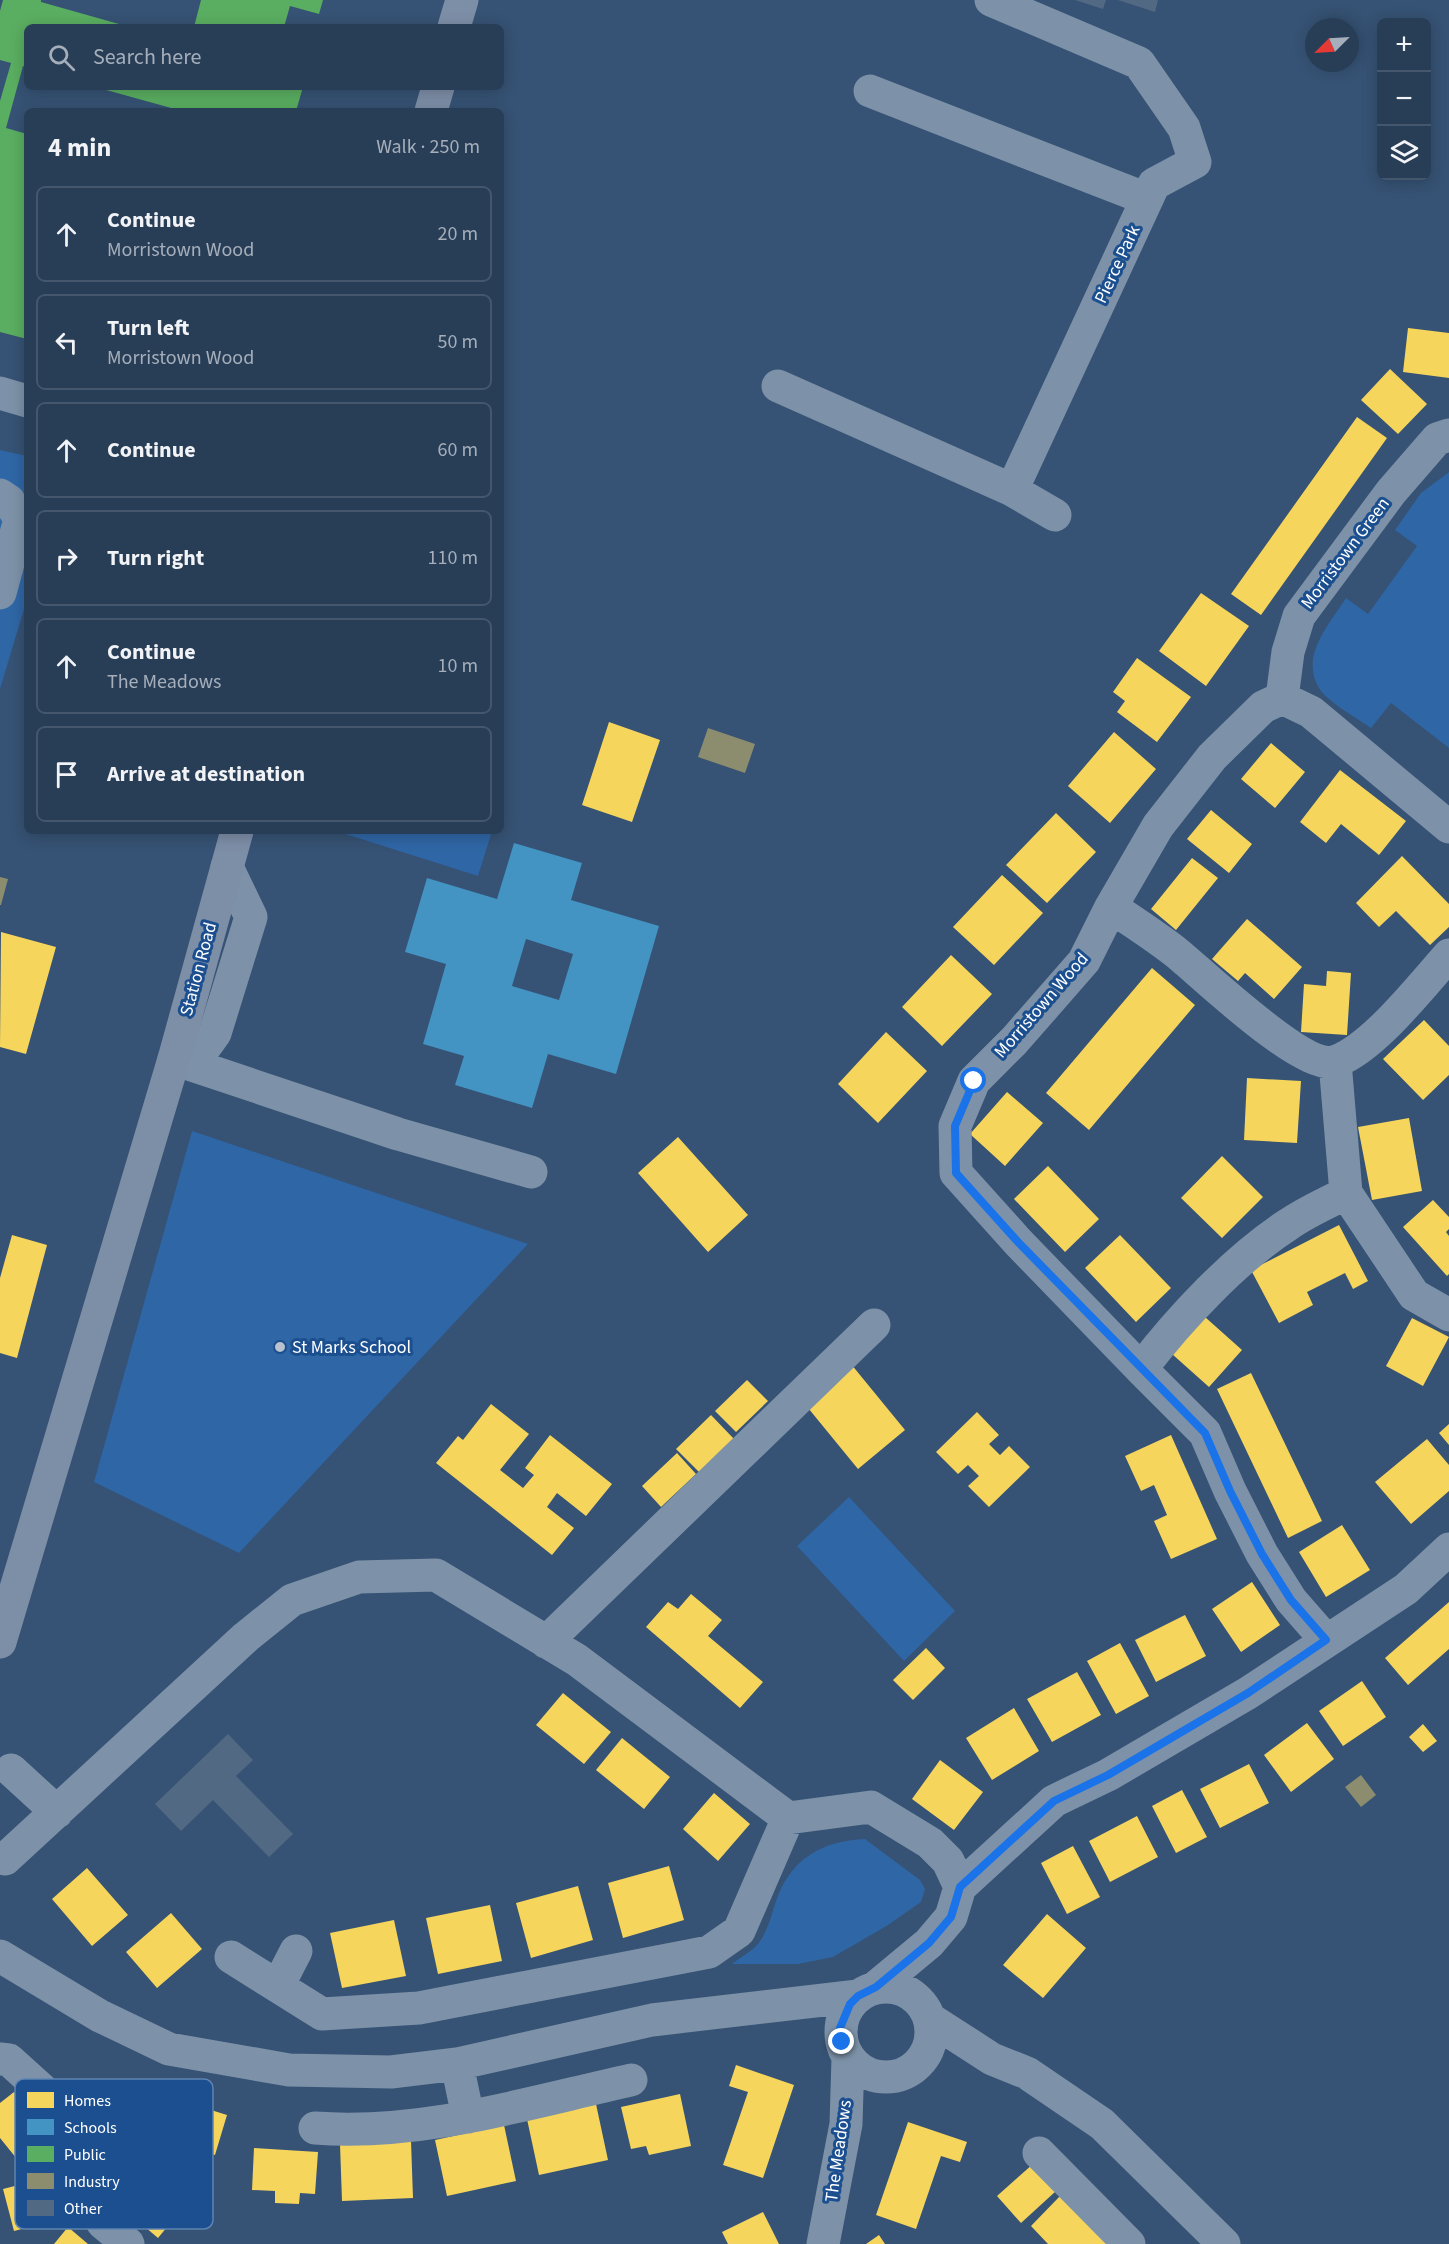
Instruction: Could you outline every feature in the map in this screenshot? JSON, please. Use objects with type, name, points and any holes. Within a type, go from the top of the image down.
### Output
[{"type":"main road","points":[[455,24],[462,0]]},
{"type":"main road","points":[[432,108],[437,90]]},
{"type":"main road","name":"Station Road","points":[[0,1642],[158,1107],[183,1062],[236,834]]},
{"type":"street","name":"Pierce Park","points":[[991,0],[1139,63],[1184,128],[1195,162],[1154,184],[1012,490]]},
{"type":"street","points":[[870,91],[1147,199]]},
{"type":"street","points":[[778,386],[1012,490],[1054,515]]},
{"type":"street","points":[[0,393],[24,400]]},
{"type":"street","name":"Morristown Green","points":[[1282,698],[1288,652],[1299,616],[1391,492],[1437,439],[1449,435]]},
{"type":"street","points":[[0,495],[9,501],[20,519],[0,593]]},
{"type":"street","points":[[1282,698],[1311,712],[1449,827]]},
{"type":"street","name":"Morristown Wood","points":[[1282,698],[1263,707],[1212,757],[1158,826],[1111,907],[1084,961],[1014,1041],[974,1081],[955,1126],[956,1173],[1018,1242],[1205,1433],[1230,1491],[1262,1554],[1291,1600],[1326,1640]]},
{"type":"street","points":[[1111,907],[1177,952],[1264,1028],[1315,1060],[1335,1062],[1355,1051],[1395,1014],[1449,955]]},
{"type":"street","points":[[183,1062],[398,1134],[531,1172]]},
{"type":"street","points":[[1335,1062],[1346,1193],[1414,1295],[1449,1315]]},
{"type":"street","points":[[1141,1369],[1164,1340],[1243,1259],[1289,1223],[1346,1193]]},
{"type":"street","points":[[546,1642],[874,1324]]},
{"type":"street","points":[[867,1991],[929,1943],[951,1917],[960,1887],[1054,1801],[1108,1775],[1248,1693],[1406,1589],[1449,1550]]},
{"type":"street","points":[[5,1859],[246,1637],[292,1600],[359,1577],[436,1575],[577,1660],[788,1818],[871,1807],[930,1843],[948,1861],[960,1887]]},
{"type":"street","points":[[12,1770],[57,1812]]},
{"type":"street","points":[[231,1957],[322,2014],[419,2008],[709,1952],[739,1931],[788,1818]]},
{"type":"street","points":[[846,2124],[930,2044],[926,2011],[929,1943]]},
{"type":"street","points":[[278,1986],[296,1951]]},
{"type":"street","points":[[0,1956],[100,2016],[169,2049],[289,2070],[391,2072],[458,2064],[652,2020],[712,2011],[796,2005],[867,1991],[901,1989],[926,2011],[992,2059],[1027,2073],[1102,2124],[1224,2244]]},
{"type":"street","name":"The Meadows","points":[[823,2244],[846,2124],[845,2050],[840,2028],[843,2016],[867,1991]]},
{"type":"street","points":[[796,2005],[845,2050],[866,2074],[992,2059]]},
{"type":"street","points":[[0,2059],[9,2060],[30,2079]]},
{"type":"street","points":[[458,2064],[468,2116]]},
{"type":"street","points":[[315,2128],[345,2130],[418,2126],[631,2080]]},
{"type":"street","points":[[1039,2153],[1129,2244]]},
{"type":"street","points":[[110,2229],[128,2244]]},
{"type":"shaded area","points":[[0,450],[24,455],[24,609],[0,689]]},
{"type":"shaded area","points":[[1449,472],[1449,748],[1391,703],[1371,728],[1325,696],[1315,679],[1313,666],[1318,643],[1346,598],[1368,614],[1417,546],[1395,530],[1421,493]]},
{"type":"shaded area","points":[[345,834],[491,834],[478,876]]},
{"type":"shaded area","points":[[192,1131],[528,1244],[239,1553],[94,1482]]},
{"type":"shaded area","points":[[849,1497],[955,1611],[904,1661],[797,1546]]},
{"type":"shaded area","points":[[865,1839],[920,1880],[925,1889],[921,1902],[888,1925],[833,1957],[798,1964],[732,1964],[753,1949],[763,1937],[782,1886],[799,1863],[822,1848],[835,1843]]},
{"type":"building: Homes","points":[[1408,328],[1449,333],[1449,378],[1403,372]]},
{"type":"building: Homes","points":[[1390,369],[1427,404],[1398,434],[1361,400]]},
{"type":"building: Homes","points":[[1357,417],[1387,438],[1261,615],[1231,594]]},
{"type":"building: Homes","points":[[1201,593],[1249,626],[1206,686],[1159,651]]},
{"type":"building: Homes","points":[[1137,658],[1191,697],[1157,742],[1117,712],[1125,701],[1113,692]]},
{"type":"building: Homes","points":[[609,722],[660,740],[632,822],[582,805]]},
{"type":"building: Homes","points":[[1114,732],[1156,769],[1110,823],[1068,786]]},
{"type":"building: Homes","points":[[1271,743],[1305,772],[1275,808],[1241,779]]},
{"type":"building: Homes","points":[[1340,770],[1406,821],[1379,855],[1341,824],[1326,843],[1300,822]]},
{"type":"building: Homes","points":[[1211,810],[1252,844],[1229,873],[1187,839]]},
{"type":"building: Homes","points":[[1056,813],[1096,852],[1047,903],[1006,865]]},
{"type":"building: Homes","points":[[1402,856],[1449,904],[1449,927],[1430,945],[1396,911],[1379,927],[1356,903]]},
{"type":"building: Homes","points":[[1192,858],[1218,878],[1176,930],[1151,909]]},
{"type":"building: Homes","points":[[1002,875],[1043,913],[994,965],[953,927]]},
{"type":"building: Homes","points":[[1247,919],[1302,967],[1274,999],[1245,973],[1238,981],[1212,959]]},
{"type":"building: Homes","points":[[1,932],[56,947],[26,1054],[0,1047]]},
{"type":"building: Homes","points":[[951,955],[992,994],[942,1046],[902,1007]]},
{"type":"building: Homes","points":[[1152,968],[1195,1005],[1089,1130],[1046,1093]]},
{"type":"building: Homes","points":[[1327,971],[1351,973],[1347,1035],[1301,1032],[1304,984],[1326,986]]},
{"type":"building: Homes","points":[[1424,1020],[1449,1046],[1449,1075],[1423,1100],[1383,1059]]},
{"type":"building: Homes","points":[[886,1032],[927,1071],[878,1123],[838,1084]]},
{"type":"building: Homes","points":[[1247,1078],[1301,1081],[1297,1143],[1244,1140]]},
{"type":"building: Homes","points":[[1007,1092],[1043,1123],[1005,1166],[970,1134]]},
{"type":"building: Homes","points":[[1409,1118],[1422,1191],[1372,1200],[1358,1127]]},
{"type":"building: Homes","points":[[678,1137],[748,1215],[708,1252],[638,1173]]},
{"type":"building: Homes","points":[[1222,1156],[1263,1197],[1222,1238],[1181,1198]]},
{"type":"building: Homes","points":[[1048,1166],[1099,1219],[1065,1252],[1014,1199]]},
{"type":"building: Homes","points":[[1433,1200],[1449,1217],[1449,1229],[1446,1232],[1449,1236],[1449,1274],[1447,1276],[1403,1227]]},
{"type":"building: Homes","points":[[1339,1225],[1368,1281],[1353,1289],[1345,1273],[1307,1292],[1313,1305],[1279,1323],[1251,1270]]},
{"type":"building: Homes","points":[[12,1235],[47,1245],[17,1358],[0,1353],[0,1278]]},
{"type":"building: Homes","points":[[1120,1235],[1171,1288],[1136,1322],[1085,1268]]},
{"type":"building: Homes","points":[[1205,1317],[1242,1350],[1209,1387],[1172,1354]]},
{"type":"building: Homes","points":[[1412,1318],[1449,1337],[1423,1386],[1386,1366]]},
{"type":"building: Homes","points":[[851,1364],[905,1430],[858,1469],[804,1403]]},
{"type":"building: Homes","points":[[1251,1373],[1322,1521],[1288,1538],[1217,1389]]},
{"type":"building: Homes","points":[[747,1380],[768,1401],[736,1432],[715,1411]]},
{"type":"building: Homes","points":[[491,1404],[529,1434],[500,1470],[523,1488],[534,1475],[525,1468],[550,1435],[612,1484],[586,1516],[557,1493],[547,1507],[574,1528],[552,1555],[436,1463],[458,1436],[463,1440]]},
{"type":"building: Homes","points":[[977,1412],[999,1435],[989,1444],[1000,1455],[1009,1446],[1030,1467],[989,1507],[968,1486],[979,1476],[968,1465],[958,1474],[936,1452]]},
{"type":"building: Homes","points":[[711,1415],[734,1439],[699,1472],[676,1449]]},
{"type":"building: Homes","points":[[1449,1424],[1449,1445],[1439,1433]]},
{"type":"building: Homes","points":[[1171,1435],[1217,1539],[1171,1559],[1154,1521],[1167,1515],[1154,1485],[1141,1491],[1125,1456]]},
{"type":"building: Homes","points":[[1427,1439],[1449,1465],[1449,1491],[1411,1524],[1375,1482]]},
{"type":"building: Homes","points":[[677,1453],[696,1474],[661,1507],[642,1486]]},
{"type":"building: Homes","points":[[1342,1525],[1370,1570],[1326,1597],[1299,1552]]},
{"type":"building: Homes","points":[[1252,1582],[1280,1625],[1241,1652],[1212,1609]]},
{"type":"building: Homes","points":[[691,1594],[722,1620],[708,1636],[763,1682],[740,1708],[646,1627],[668,1602],[678,1609]]},
{"type":"building: Homes","points":[[1449,1602],[1449,1649],[1408,1685],[1385,1658]]},
{"type":"building: Homes","points":[[1185,1615],[1206,1656],[1156,1682],[1135,1640]]},
{"type":"building: Homes","points":[[1120,1643],[1149,1696],[1116,1714],[1087,1661]]},
{"type":"building: Homes","points":[[926,1648],[945,1668],[913,1700],[893,1680]]},
{"type":"building: Homes","points":[[1077,1672],[1101,1715],[1052,1742],[1027,1699]]},
{"type":"building: Homes","points":[[1362,1681],[1386,1717],[1343,1746],[1319,1711]]},
{"type":"building: Homes","points":[[563,1693],[611,1732],[584,1764],[536,1725]]},
{"type":"building: Homes","points":[[1014,1708],[1039,1751],[992,1780],[966,1738]]},
{"type":"building: Homes","points":[[1307,1723],[1334,1759],[1291,1792],[1264,1755]]},
{"type":"building: Homes","points":[[1423,1724],[1437,1741],[1423,1752],[1409,1737]]},
{"type":"building: Homes","points":[[622,1738],[670,1777],[644,1809],[596,1770]]},
{"type":"building: Homes","points":[[940,1760],[983,1792],[954,1830],[912,1799]]},
{"type":"building: Homes","points":[[1249,1764],[1269,1803],[1220,1828],[1200,1789]]},
{"type":"building: Homes","points":[[1182,1790],[1207,1837],[1176,1853],[1152,1806]]},
{"type":"building: Homes","points":[[714,1793],[750,1824],[718,1861],[683,1829]]},
{"type":"building: Homes","points":[[1137,1816],[1158,1857],[1110,1882],[1089,1841]]},
{"type":"building: Homes","points":[[1073,1846],[1100,1897],[1067,1914],[1041,1863]]},
{"type":"building: Homes","points":[[669,1866],[684,1920],[623,1938],[608,1883]]},
{"type":"building: Homes","points":[[87,1868],[128,1915],[92,1946],[52,1899]]},
{"type":"building: Homes","points":[[578,1886],[593,1940],[531,1958],[516,1903]]},
{"type":"building: Homes","points":[[490,1905],[502,1961],[438,1974],[426,1918]]},
{"type":"building: Homes","points":[[171,1913],[202,1949],[157,1988],[126,1952]]},
{"type":"building: Homes","points":[[1047,1914],[1086,1948],[1043,1998],[1003,1965]]},
{"type":"building: Homes","points":[[394,1920],[406,1976],[342,1988],[330,1933]]},
{"type":"building: Homes","points":[[736,2065],[794,2085],[763,2178],[723,2165],[748,2092],[729,2086]]},
{"type":"building: Homes","points":[[15,2093],[15,2157],[0,2138],[0,2103]]},
{"type":"building: Homes","points":[[680,2094],[691,2146],[649,2155],[646,2146],[631,2149],[621,2107]]},
{"type":"building: Homes","points":[[596,2104],[608,2160],[539,2175],[527,2119]]},
{"type":"building: Homes","points":[[213,2111],[227,2115],[215,2155],[213,2154]]},
{"type":"building: Homes","points":[[908,2122],[967,2142],[960,2162],[941,2156],[916,2229],[876,2215]]},
{"type":"building: Homes","points":[[504,2125],[516,2181],[447,2196],[435,2140]]},
{"type":"building: Homes","points":[[411,2141],[413,2198],[342,2201],[340,2144]]},
{"type":"building: Homes","points":[[254,2148],[318,2152],[315,2194],[300,2193],[299,2204],[275,2203],[275,2191],[252,2190]]},
{"type":"building: Homes","points":[[1033,2164],[1056,2191],[1021,2223],[997,2196]]},
{"type":"building: Homes","points":[[15,2186],[15,2229],[22,2229],[14,2231],[3,2189]]},
{"type":"building: Homes","points":[[1061,2195],[1107,2244],[1048,2244],[1031,2226]]},
{"type":"building: Homes","points":[[763,2212],[779,2244],[728,2244],[722,2232]]},
{"type":"building: Homes","points":[[66,2229],[70,2229],[88,2244],[54,2244]]},
{"type":"building: Homes","points":[[147,2229],[165,2229],[158,2238]]},
{"type":"building: Homes","points":[[879,2235],[885,2244],[866,2244]]},
{"type":"building: Schools","points":[[514,843],[582,863],[571,900],[659,926],[616,1074],[548,1054],[532,1108],[455,1085],[464,1056],[423,1044],[446,964],[405,952],[427,878],[497,899]],"holes":[[[526,939],[573,954],[559,1000],[512,986]]]},
{"type":"building: Public","points":[[3,0],[41,0],[41,2],[119,24],[24,24],[24,66],[6,128],[24,133],[24,338],[0,332],[0,101],[11,63],[0,60],[0,11]]},
{"type":"building: Public","points":[[201,0],[323,0],[319,14],[290,6],[285,24],[195,24]]},
{"type":"building: Public","points":[[106,90],[302,90],[297,108],[171,108]]},
{"type":"building: Industry","points":[[708,728],[755,744],[745,773],[698,757]]},
{"type":"building: Industry","points":[[0,877],[8,879],[1,905],[0,905]]},
{"type":"building: Industry","points":[[1361,1775],[1376,1795],[1361,1807],[1345,1787]]},
{"type":"building: Other","points":[[1075,0],[1106,0],[1103,9]]},
{"type":"building: Other","points":[[1118,0],[1158,0],[1155,12]]},
{"type":"building: Other","points":[[228,1734],[253,1760],[236,1776],[293,1834],[269,1857],[213,1800],[181,1831],[155,1804]]},
{"type":"place","name":"St Marks School","points":[[280,1347]]},
{"type":"route","points":[[842,2042],[840,2028],[843,2016],[850,2004],[867,1990],[876,1987],[929,1943],[951,1917],[960,1887],[1054,1801],[1108,1775],[1248,1693],[1326,1640],[1291,1600],[1262,1554],[1230,1491],[1205,1433],[1018,1242],[956,1173],[955,1126],[974,1081]]}]
